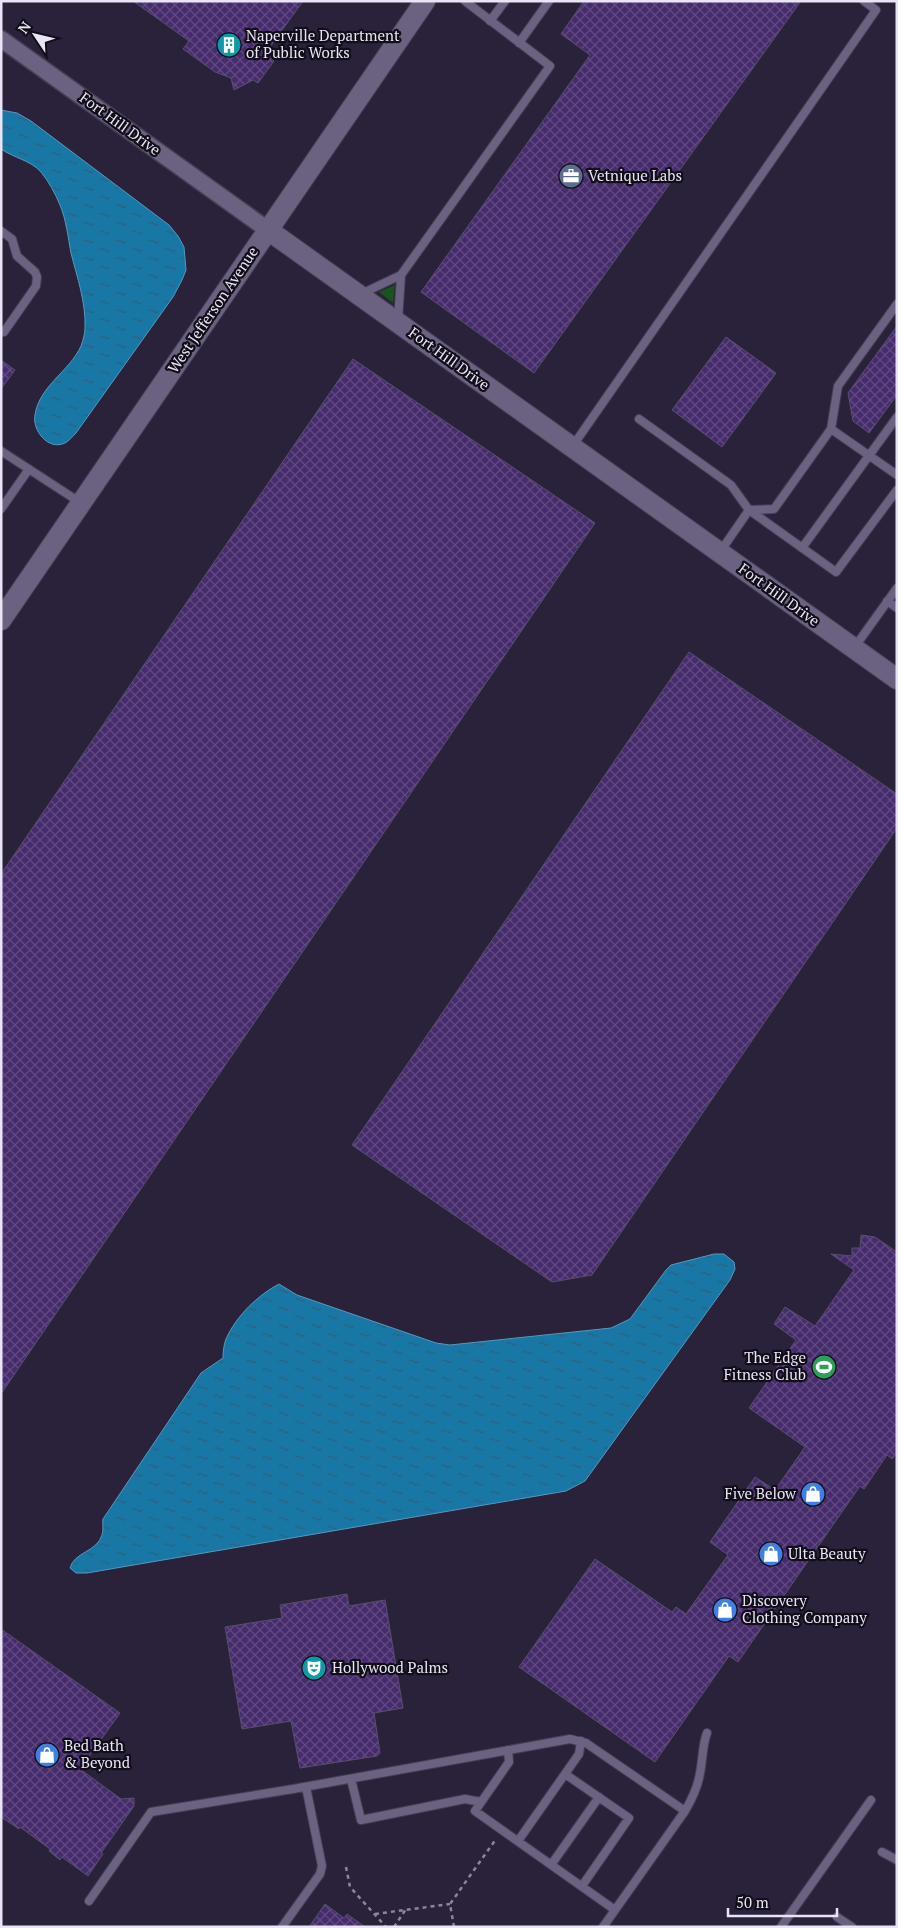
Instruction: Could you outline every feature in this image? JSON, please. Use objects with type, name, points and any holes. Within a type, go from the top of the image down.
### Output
[{"type":"street","name":"West Jefferson Avenue","points":[[1,620],[425,1]]},
{"type":"street","name":"Fort Hill Drive","points":[[3,43],[897,679]]},
{"type":"lane","points":[[490,21],[505,1]]},
{"type":"lane","points":[[519,43],[549,1]]},
{"type":"lane","points":[[572,447],[876,10],[864,1]]},
{"type":"lane","points":[[359,295],[401,276],[550,66],[463,2]]},
{"type":"lane","points":[[1,231],[12,239],[17,256],[36,272],[37,277],[36,286],[4,332]]},
{"type":"lane","points":[[398,323],[401,276]]},
{"type":"lane","points":[[750,510],[774,509],[831,429],[838,386],[897,304]]},
{"type":"lane","points":[[802,548],[897,417]]},
{"type":"lane","points":[[638,419],[731,485],[750,510],[836,572],[897,490]]},
{"type":"lane","points":[[831,429],[897,475]]},
{"type":"lane","points":[[1,451],[81,503]]},
{"type":"lane","points":[[1,509],[30,469]]},
{"type":"lane","points":[[720,552],[750,510]]},
{"type":"lane","points":[[854,648],[897,588]]},
{"type":"lane","points":[[887,601],[897,608]]},
{"type":"lane","points":[[603,1927],[685,1811],[694,1795],[700,1774],[703,1743],[707,1733]]},
{"type":"lane","points":[[89,1901],[151,1812],[306,1787],[570,1739],[586,1743],[685,1811]]},
{"type":"lane","points":[[518,1841],[579,1754],[581,1741]]},
{"type":"lane","points":[[508,1750],[509,1762],[475,1811],[615,1910]]},
{"type":"lane","points":[[565,1774],[629,1818],[582,1886]]},
{"type":"lane","points":[[351,1779],[361,1820],[465,1799],[481,1802]]},
{"type":"lane","points":[[282,1927],[320,1874],[322,1866],[306,1787]]},
{"type":"lane","points":[[551,1865],[599,1797]]},
{"type":"lane","points":[[781,1927],[871,1800]]},
{"type":"lane","points":[[882,1852],[897,1860]]},
{"type":"lane","points":[[837,1916],[852,1927]]},
{"type":"path","points":[[454,1927],[450,1904],[498,1836]]},
{"type":"path","points":[[346,1867],[350,1887],[386,1927]]},
{"type":"path","points":[[375,1914],[450,1904]]},
{"type":"path","points":[[394,1927],[406,1910]]},
{"type":"green space","points":[[395,285],[393,303],[379,292]]},
{"type":"water","points":[[1,110],[17,113],[31,121],[169,225],[184,247],[186,270],[173,297],[76,433],[66,442],[59,445],[47,442],[42,438],[36,427],[35,415],[42,396],[48,387],[70,363],[81,346],[85,328],[83,299],[60,205],[52,188],[37,168],[1,149]]},
{"type":"water","points":[[714,1254],[724,1254],[734,1262],[735,1269],[730,1280],[585,1481],[566,1491],[87,1573],[76,1573],[70,1568],[76,1558],[91,1549],[99,1541],[103,1533],[103,1519],[201,1373],[223,1358],[225,1341],[230,1330],[248,1307],[263,1294],[279,1284],[297,1295],[436,1343],[450,1345],[611,1328],[630,1319],[671,1265]]},
{"type":"building","name":"Naperville Department of Public Works","points":[[133,1],[303,1],[265,54],[274,61],[258,83],[253,80],[234,90],[231,78],[215,72],[183,49],[189,41]]},
{"type":"building","points":[[584,1],[801,1],[534,373],[421,292],[590,55],[561,34]]},
{"type":"building","points":[[897,326],[897,395],[869,433],[853,421],[848,393]]},
{"type":"building","points":[[726,337],[776,373],[722,447],[672,410]]},
{"type":"building","points":[[353,359],[595,523],[1,1394],[1,874]]},
{"type":"building","points":[[1,360],[15,370],[1,389]]},
{"type":"building","points":[[689,652],[897,794],[897,828],[592,1275],[552,1282],[352,1145]]},
{"type":"building","points":[[861,1235],[875,1237],[897,1252],[897,1453],[892,1459],[887,1455],[864,1489],[860,1486],[738,1662],[729,1656],[655,1762],[519,1667],[595,1559],[672,1612],[676,1607],[686,1614],[728,1555],[710,1542],[755,1477],[775,1490],[805,1447],[749,1408],[796,1340],[774,1324],[785,1307],[815,1326],[854,1270],[831,1254],[852,1256],[852,1248],[860,1248]]},
{"type":"building","name":"Hollywood Palms","points":[[347,1594],[349,1606],[385,1600],[403,1708],[374,1713],[380,1753],[377,1756],[300,1768],[291,1721],[242,1729],[225,1627],[282,1618],[280,1605]]},
{"type":"building","points":[[1,1629],[120,1713],[80,1769],[121,1799],[134,1798],[134,1806],[101,1853],[103,1854],[88,1876],[62,1857],[60,1860],[49,1851],[50,1849],[20,1827],[19,1829],[1,1817]]},
{"type":"building","points":[[325,1904],[344,1918],[347,1914],[365,1927],[309,1927]]},
{"type":"place","name":"Naperville Department of Public Works","points":[[229,45]]},
{"type":"place","name":"Vetnique Labs","points":[[571,176]]},
{"type":"place","name":"The Edge Fitness Club","points":[[824,1367]]},
{"type":"place","name":"Five Below","points":[[813,1494]]},
{"type":"place","name":"Ulta Beauty","points":[[771,1554]]},
{"type":"place","name":"Discovery Clothing Company","points":[[725,1610]]},
{"type":"place","name":"Hollywood Palms","points":[[314,1668]]},
{"type":"place","name":"Bed Bath & Beyond","points":[[47,1755]]}]
